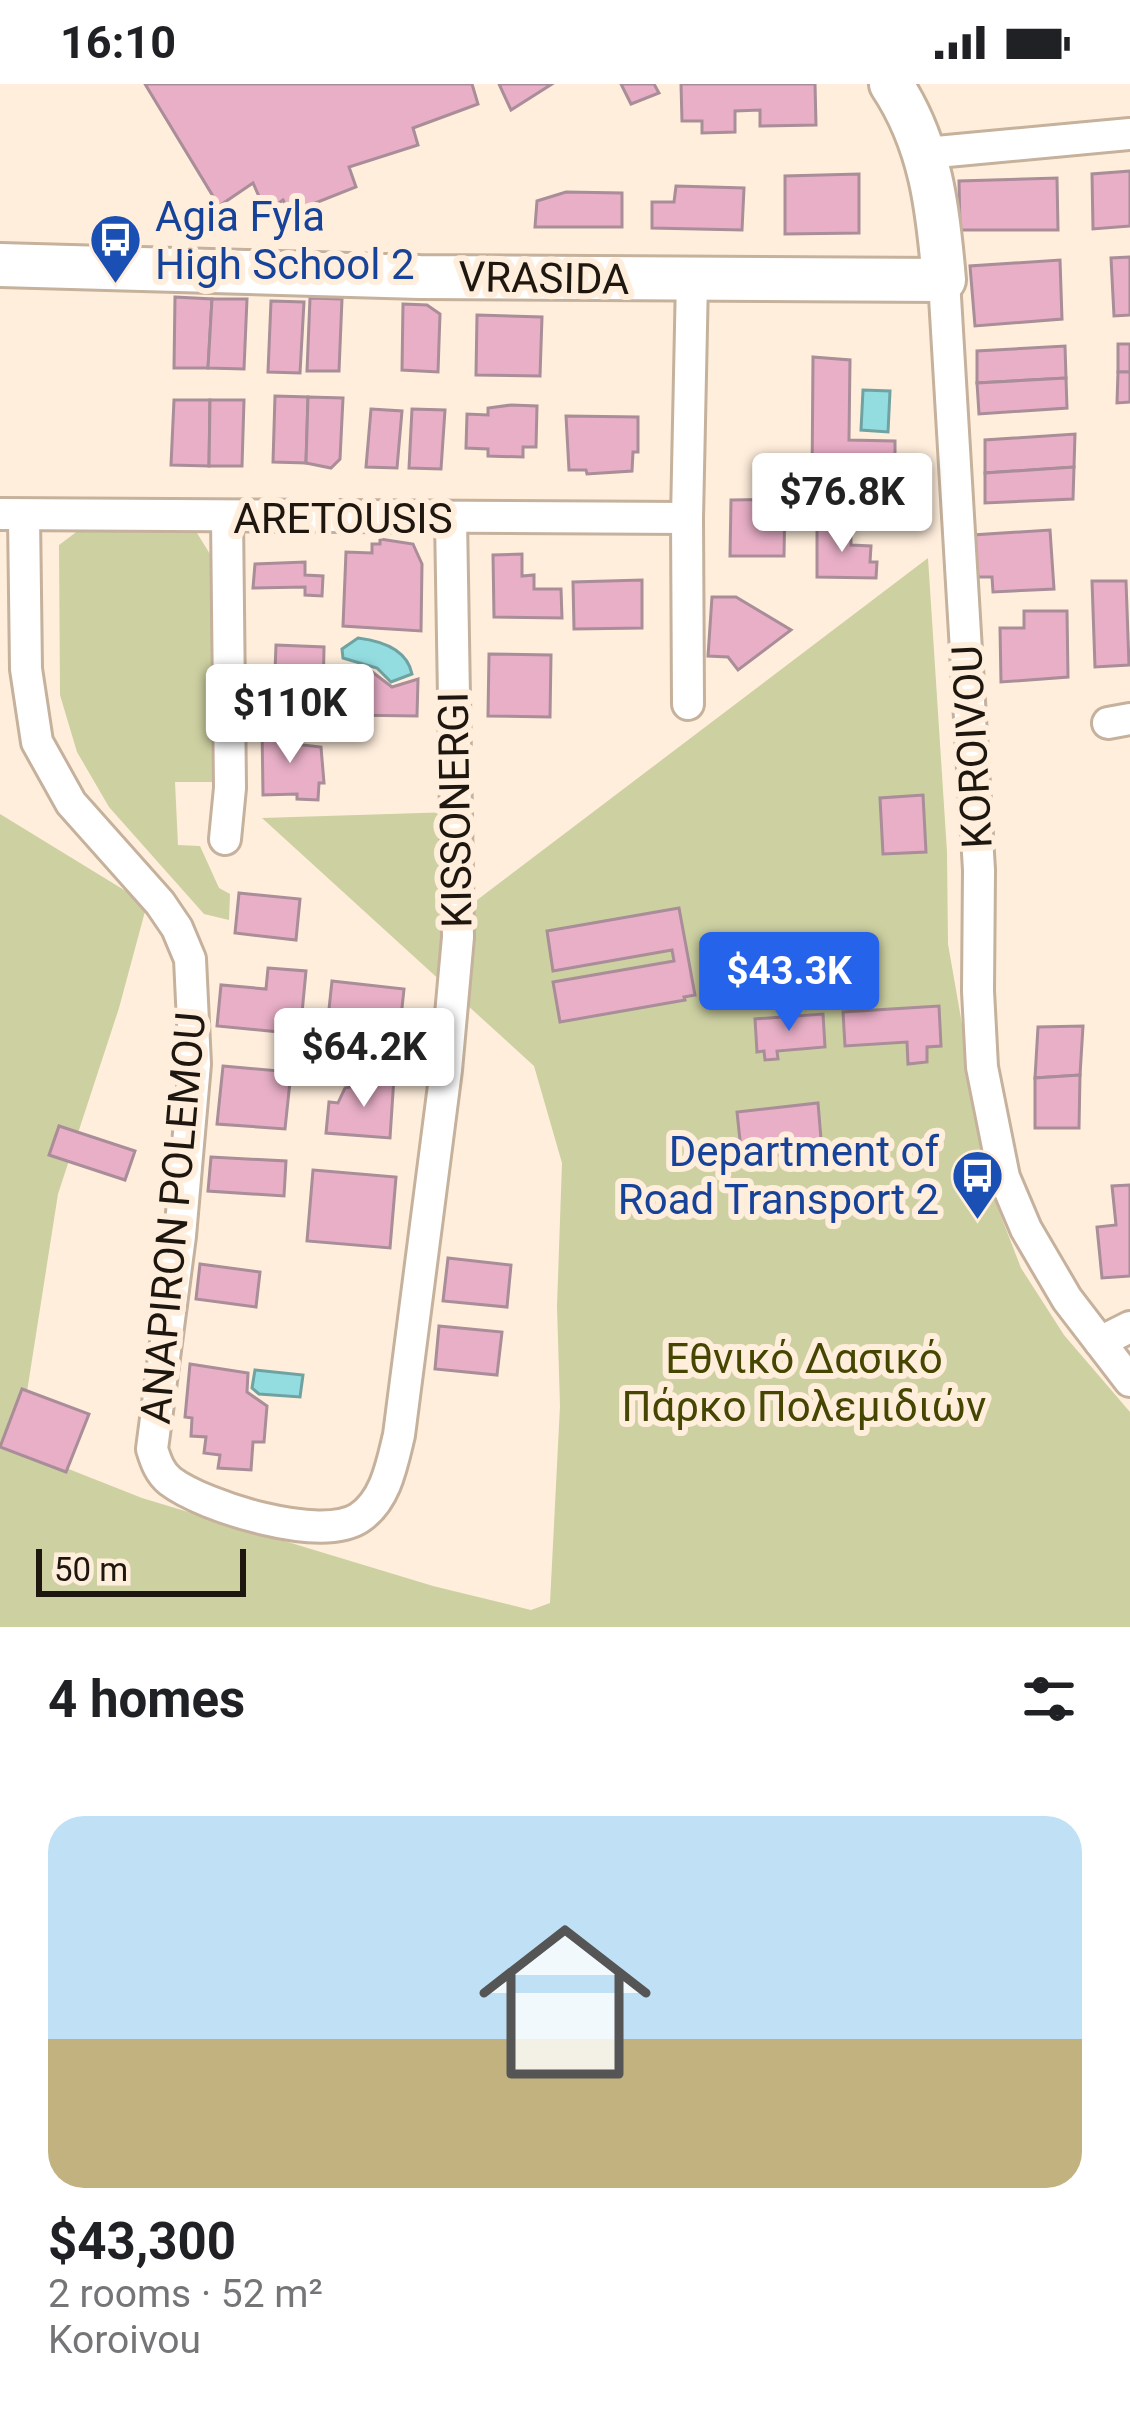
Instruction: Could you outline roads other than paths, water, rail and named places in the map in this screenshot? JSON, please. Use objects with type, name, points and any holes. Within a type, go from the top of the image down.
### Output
[{"type":"street","name":"KOROIVOU","points":[[891,84],[926,153],[939,216],[979,870],[982,1067],[1011,1195],[1067,1299],[1130,1381]]},
{"type":"street","points":[[926,153],[1130,134]]},
{"type":"street","name":"VRASIDA","points":[[0,265],[420,277],[944,280]]},
{"type":"street","points":[[688,704],[692,279]]},
{"type":"street","name":"ARETOUSIS","points":[[12,515],[687,518]]},
{"type":"street","name":"ANAPIRON POLEMOU","points":[[12,515],[37,742],[71,803],[160,903],[190,959],[195,1064],[180,1236],[153,1438],[157,1466],[189,1493],[273,1521],[338,1526],[358,1520]]},
{"type":"street","points":[[224,839],[230,788],[227,517]]},
{"type":"street","name":"KISSONERGI","points":[[358,1520],[377,1501],[399,1435],[458,937],[451,518]]},
{"type":"street","points":[[1100,1342],[1130,1328]]},
{"type":"water","points":[[863,390],[890,391],[888,432],[861,430]]},
{"type":"water","points":[[358,638],[392,648],[405,658],[412,674],[391,682],[377,668],[343,658],[342,649]]},
{"type":"water","points":[[255,1370],[303,1375],[300,1397],[259,1394],[252,1388]]},
{"type":"place","name":"Agia Fyla High School 2","points":[[116,286]]},
{"type":"place","name":"Department of Road Transport 2","points":[[978,1221]]},
{"type":"park label","name":"Εθνικό Δασικό Πάρκο Πολεμιδιών","points":[[804,1382]]}]
